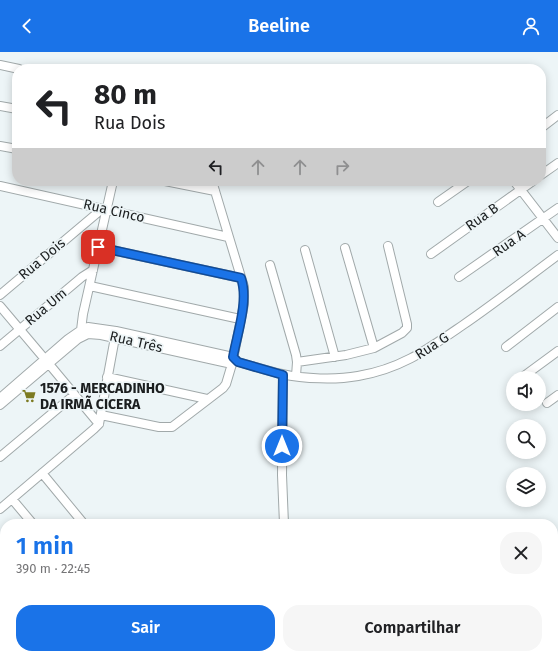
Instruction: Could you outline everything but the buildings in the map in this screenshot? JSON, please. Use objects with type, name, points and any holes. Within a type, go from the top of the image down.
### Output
[{"type":"street","points":[[0,65],[12,68]]},
{"type":"street","points":[[0,106],[12,109]]},
{"type":"street","points":[[546,124],[558,115]]},
{"type":"street","points":[[0,146],[12,148]]},
{"type":"street","points":[[546,171],[558,163]]},
{"type":"street","name":"Rua Cinco","points":[[0,186],[228,237]]},
{"type":"street","points":[[82,333],[83,314],[98,247],[104,209],[111,186]]},
{"type":"street","points":[[188,186],[215,192]]},
{"type":"street","points":[[101,415],[158,428],[172,427],[226,384],[234,361],[244,287],[213,186]]},
{"type":"street","points":[[438,202],[461,186]]},
{"type":"street","points":[[518,186],[558,238]]},
{"type":"street","name":"Rua B","points":[[431,254],[526,186]]},
{"type":"street","name":"Rua A","points":[[459,277],[558,208]]},
{"type":"street","name":"Rua Dois","points":[[0,295],[104,209]]},
{"type":"street","points":[[297,362],[335,357],[374,348],[402,333],[407,328],[408,324],[388,246]]},
{"type":"street","points":[[98,247],[241,278]]},
{"type":"street","points":[[345,248],[374,348]]},
{"type":"street","points":[[306,250],[335,357]]},
{"type":"street","name":"Rua G","points":[[283,375],[330,378],[358,376],[394,367],[408,361],[429,349],[479,314],[558,255]]},
{"type":"street","points":[[270,265],[297,362],[296,376]]},
{"type":"street","name":"Rua Um","points":[[0,346],[82,277],[93,270]]},
{"type":"street","points":[[90,286],[240,319]]},
{"type":"street","points":[[0,306],[99,424]]},
{"type":"street","points":[[506,347],[558,307]]},
{"type":"street","points":[[0,398],[82,333],[93,327],[115,334],[234,361],[283,375],[282,474],[284,519]]},
{"type":"street","points":[[0,509],[99,424],[115,334]]},
{"type":"street","points":[[531,371],[558,351]]},
{"type":"street","points":[[0,405],[47,361]]},
{"type":"street","points":[[107,377],[207,399]]},
{"type":"street","points":[[0,457],[74,395]]},
{"type":"street","points":[[547,403],[558,395]]},
{"type":"street","points":[[42,473],[80,519]]},
{"type":"street","points":[[12,499],[29,519]]},
{"type":"place","name":"1576 - MERCADINHO DA IRMÃ CICERA","points":[[29,396]]},
{"type":"route","points":[[98,247],[241,278],[244,287],[244,304],[233,357],[238,362],[283,375],[282,446]]}]
